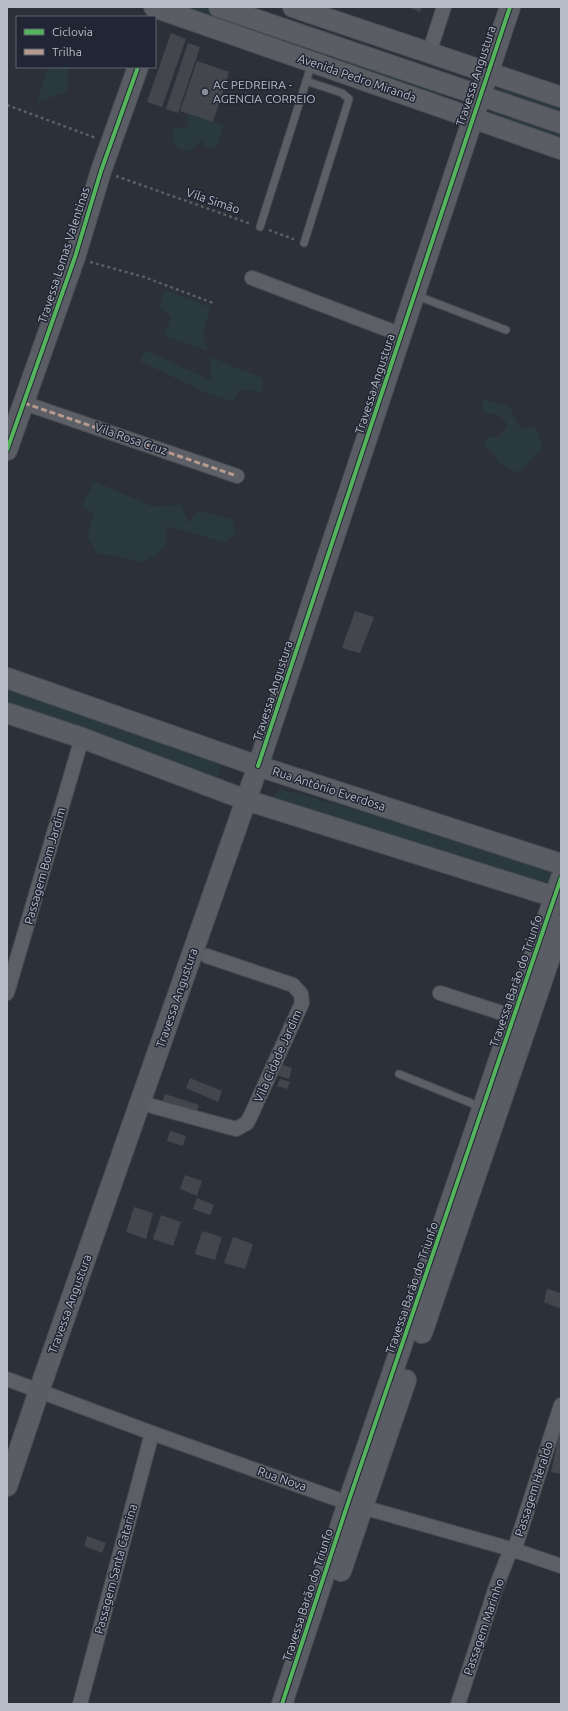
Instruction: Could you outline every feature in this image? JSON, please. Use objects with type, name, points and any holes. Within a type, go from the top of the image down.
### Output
[{"type":"street","name":"Avenida Pedro Miranda","points":[[219,7],[561,123]]},
{"type":"street","points":[[295,7],[561,97]]},
{"type":"street","points":[[429,53],[444,7]]},
{"type":"street","name":"Travessa Angustura","points":[[7,1486],[141,1103],[200,954],[246,800],[510,7]]},
{"type":"street","name":"Avenida Pedro Miranda","points":[[156,10],[309,72],[472,118],[561,149]]},
{"type":"street","name":"Travessa Lomas Valentinas","points":[[7,450],[75,257],[101,171],[138,68]]},
{"type":"street","points":[[252,278],[402,335]]},
{"type":"street","name":"Vila Rosa Cruz","points":[[24,403],[237,476]]},
{"type":"street","name":"Rua Antônio Everdosa","points":[[7,678],[258,766],[561,864]]},
{"type":"street","points":[[7,713],[82,738],[246,800],[558,898]]},
{"type":"street","name":"Passagem Bom Jardim","points":[[7,993],[82,738]]},
{"type":"street","name":"Travessa Barão do Triunfo","points":[[466,1183],[483,1108],[514,1017],[558,898],[561,878]]},
{"type":"street","name":"Travessa Barão do Triunfo","points":[[296,1704],[327,1592],[355,1505],[466,1183],[561,925]]},
{"type":"street","name":"Vila Cidade Jardim","points":[[141,1103],[236,1129],[247,1123],[302,1003],[301,994],[293,985],[200,954]]},
{"type":"street","points":[[440,993],[514,1017]]},
{"type":"street","name":"Rua Nova","points":[[7,1378],[152,1433],[355,1505],[512,1550],[561,1566]]},
{"type":"street","name":"Passagem Heraldo","points":[[512,1550],[561,1405]]},
{"type":"street","name":"Passagem Santa Catarina","points":[[80,1704],[152,1433]]},
{"type":"street","name":"Passagem Marinho","points":[[458,1704],[496,1587],[512,1550]]},
{"type":"street","name":"Travessa Barão do Triunfo","points":[[282,1704],[327,1592]]},
{"type":"lane","points":[[260,227],[309,72],[349,99],[304,243]]},
{"type":"lane","points":[[415,295],[506,330]]},
{"type":"lane","points":[[398,1074],[483,1108]]},
{"type":"path","points":[[7,105],[96,138]]},
{"type":"path","points":[[92,262],[144,277],[213,303]]},
{"type":"shaded area","points":[[165,7],[207,7],[446,89],[441,101]]},
{"type":"shaded area","points":[[48,68],[68,68],[67,92],[37,102]]},
{"type":"shaded area","points":[[503,82],[561,102],[561,117],[499,97]]},
{"type":"shaded area","points":[[496,105],[561,128],[561,145],[490,121]]},
{"type":"shaded area","points":[[188,113],[224,125],[217,148],[203,146],[202,140],[189,152],[177,148],[172,136],[174,128],[187,128]]},
{"type":"shaded area","points":[[165,290],[211,307],[203,334],[208,351],[164,336],[171,317],[159,308]]},
{"type":"shaded area","points":[[145,350],[210,380],[211,357],[262,378],[262,393],[240,389],[233,402],[199,390],[140,361]]},
{"type":"shaded area","points":[[483,399],[506,405],[513,412],[512,415],[521,429],[532,426],[538,432],[543,448],[534,455],[523,470],[515,472],[499,464],[491,451],[484,447],[488,437],[499,437],[508,425],[500,416],[483,411]]},
{"type":"shaded area","points":[[94,481],[154,507],[181,504],[189,523],[198,511],[233,519],[235,533],[226,543],[166,526],[166,543],[158,554],[143,562],[97,553],[87,537],[94,513],[82,507]]},
{"type":"shaded area","points":[[7,686],[222,765],[216,779],[7,707]]},
{"type":"shaded area","points":[[279,789],[556,862],[548,895],[273,797]]},
{"type":"building","points":[[408,7],[422,7],[420,12]]},
{"type":"building","points":[[171,33],[186,39],[162,107],[147,102]]},
{"type":"building","points":[[188,43],[200,47],[178,113],[166,109]]},
{"type":"building","name":"AC PEDREIRA - AGENCIA CORREIO","points":[[197,61],[229,72],[213,122],[180,111]]},
{"type":"building","points":[[355,611],[374,617],[360,653],[342,648]]},
{"type":"building","points":[[278,1063],[292,1068],[289,1079],[274,1074]]},
{"type":"building","points":[[190,1078],[222,1091],[218,1102],[186,1088]]},
{"type":"building","points":[[280,1079],[290,1082],[287,1089],[277,1086]]},
{"type":"building","points":[[165,1094],[199,1105],[196,1114],[162,1103]]},
{"type":"building","points":[[170,1131],[186,1136],[183,1146],[167,1141]]},
{"type":"building","points":[[185,1175],[202,1181],[197,1196],[180,1189]]},
{"type":"building","points":[[197,1198],[214,1205],[210,1215],[193,1209]]},
{"type":"building","points":[[134,1207],[153,1213],[146,1239],[126,1232]]},
{"type":"building","points":[[161,1215],[181,1222],[173,1246],[153,1239]]},
{"type":"building","points":[[202,1231],[222,1237],[215,1260],[195,1254]]},
{"type":"building","points":[[233,1237],[253,1244],[245,1269],[224,1263]]},
{"type":"building","points":[[547,1289],[561,1293],[561,1309],[544,1302]]},
{"type":"building","points":[[559,1435],[561,1435],[561,1474],[551,1472]]},
{"type":"building","points":[[87,1536],[106,1543],[102,1553],[84,1546]]},
{"type":"marked path","points":[[24,403],[237,476]]},
{"type":"cycle path","points":[[258,766],[510,7]]},
{"type":"cycle path","points":[[7,450],[75,257],[101,171],[138,68]]},
{"type":"cycle path","points":[[282,1704],[348,1503],[561,878]]},
{"type":"place","name":"AC PEDREIRA - AGENCIA CORREIO","points":[[205,92]]}]
